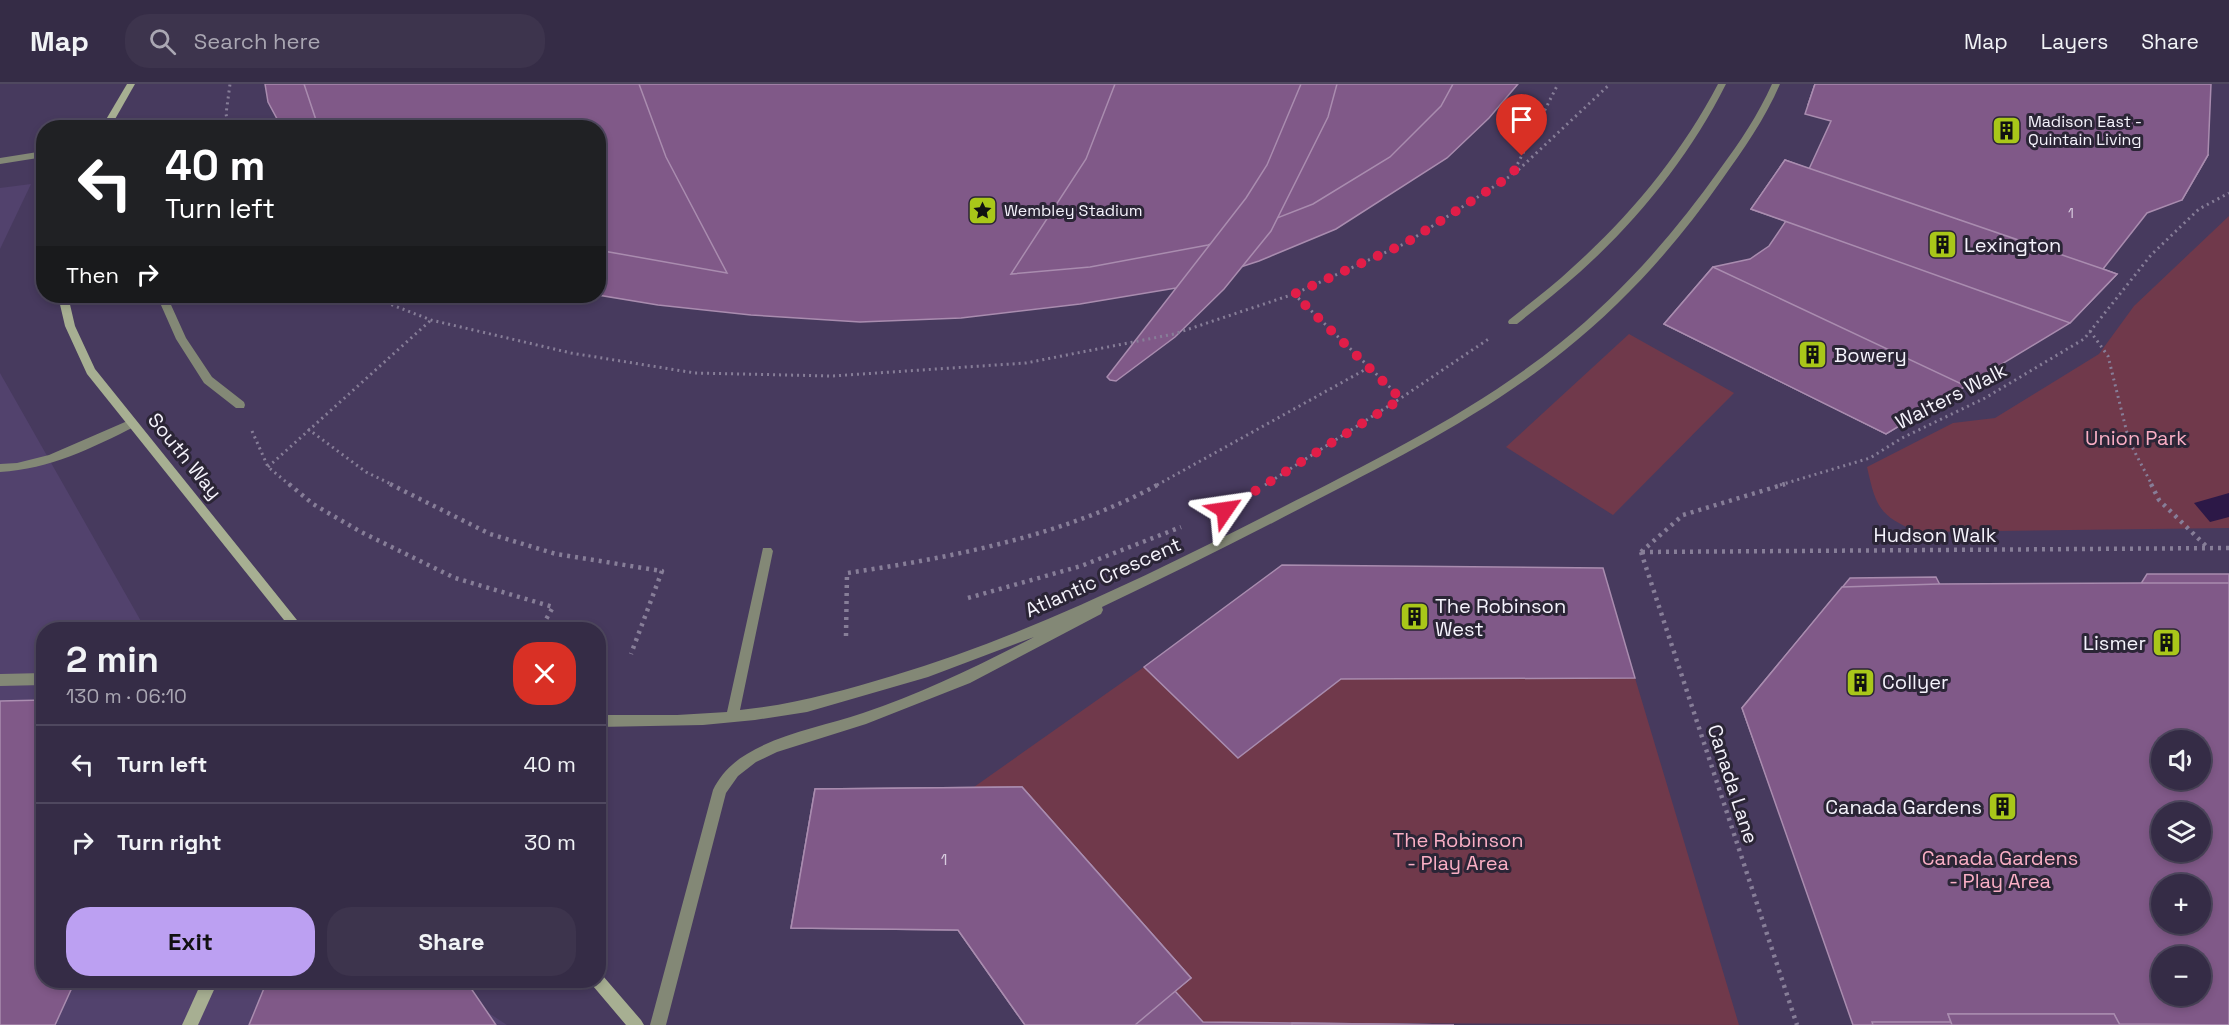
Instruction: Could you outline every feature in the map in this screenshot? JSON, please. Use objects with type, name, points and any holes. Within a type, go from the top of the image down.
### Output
[{"type":"main road","points":[[110,120],[131,84]]},
{"type":"main road","name":"South Way","points":[[65,303],[70,326],[92,371],[293,622]]},
{"type":"main road","points":[[190,1025],[207,988]]},
{"type":"main road","points":[[604,988],[636,1025]]},
{"type":"street","points":[[1513,322],[1583,264],[1634,210],[1677,155],[1713,103],[1722,84]]},
{"type":"street","name":"Atlantic Crescent","points":[[606,721],[645,722],[732,717],[809,706],[960,661],[1182,564],[1328,489],[1469,411],[1561,348],[1628,288],[1689,219],[1750,134],[1776,84]]},
{"type":"street","points":[[0,162],[36,155]]},
{"type":"street","points":[[165,303],[181,339],[208,380],[240,405]]},
{"type":"street","points":[[0,468],[18,468],[76,450],[132,423]]},
{"type":"street","points":[[732,717],[766,551]]},
{"type":"street","points":[[658,1025],[720,790],[734,772],[751,758],[774,747],[866,718],[965,679],[1182,564]]},
{"type":"street","points":[[0,680],[36,679]]},
{"type":"path","points":[[227,120],[230,84]]},
{"type":"path","points":[[1512,175],[1558,84]]},
{"type":"path","points":[[387,303],[431,320],[571,353],[695,373],[832,376],[1026,363],[1174,334],[1294,294],[1406,243],[1512,175],[1610,84]]},
{"type":"path","name":"Walters Walk","points":[[1641,552],[1683,515],[1870,458],[1902,438],[1985,398],[2084,339],[2151,255],[2199,209],[2229,193]]},
{"type":"path","points":[[1294,294],[1401,399]]},
{"type":"path","points":[[268,467],[431,320]]},
{"type":"path","points":[[1255,491],[1401,399],[1513,322]]},
{"type":"path","points":[[2090,331],[2108,356],[2129,441],[2159,500],[2208,548]]},
{"type":"path","points":[[846,636],[847,573],[918,562],[999,544],[1074,521],[1115,505],[1145,492],[1368,368]]},
{"type":"path","points":[[240,405],[268,467],[313,504],[387,547],[455,578],[553,607],[545,622]]},
{"type":"path","points":[[308,429],[366,472],[490,534],[556,554],[662,571],[631,654]]},
{"type":"path","points":[[968,598],[1081,566],[1185,525]]},
{"type":"path","name":"Hudson Walk","points":[[1641,552],[2229,548]]},
{"type":"path","name":"Canada Lane","points":[[1641,552],[1797,1025]]},
{"type":"shaded area","points":[[31,184],[0,249],[0,188]]},
{"type":"shaded area","points":[[0,373],[141,622],[36,622],[36,988],[451,988],[507,1025],[0,1025]]},
{"type":"shaded area","points":[[2229,493],[2229,517],[2210,522],[2194,503]]},
{"type":"green space","name":"Union Park","points":[[2229,216],[2229,528],[1918,532],[1895,521],[1881,508],[1873,492],[1867,467],[1953,423],[1995,418],[2099,354],[2134,306]]},
{"type":"green space","points":[[1629,334],[1734,393],[1613,515],[1506,447]]},
{"type":"green space","name":"The Robinson - Play Area","points":[[1144,667],[1238,758],[1341,679],[1635,678],[1739,1025],[1203,1022],[1175,991],[1191,978],[1022,787],[974,787]]},
{"type":"building","name":"Wembley Stadium","points":[[265,84],[1518,84],[1489,118],[1447,158],[1336,229],[1259,261],[1176,288],[1080,304],[961,318],[860,322],[751,315],[658,305],[606,296],[606,120],[278,120],[268,102]]},
{"type":"building","points":[[304,84],[639,84],[666,157],[727,273],[606,251],[606,120],[316,120]]},
{"type":"building","points":[[1115,84],[1453,84],[1441,106],[1390,157],[1313,204],[1208,245],[1090,267],[1011,274],[1086,159]]},
{"type":"building","points":[[1301,84],[1337,84],[1328,117],[1271,231],[1224,289],[1175,337],[1116,381],[1110,380],[1107,377],[1246,198],[1267,165]]},
{"type":"building","name":"Madison East - Quintain Living","points":[[1815,84],[1923,84],[2208,155],[2182,200],[1808,105]]},
{"type":"building","points":[[1815,84],[2211,84],[2208,155],[2182,200],[2147,213],[2103,269],[2117,274],[2070,323],[1886,434],[1664,324],[1713,267],[1750,259],[1769,246],[1786,221],[1751,209],[1785,160],[1809,169],[1831,121],[1805,114]]},
{"type":"building","name":"Lexington","points":[[1785,160],[2117,274],[2070,323],[1751,209]]},
{"type":"building","name":"Bowery","points":[[1713,267],[1966,386],[1886,434],[1664,324]]},
{"type":"building","name":"The Robinson West","points":[[1282,565],[1603,568],[1635,678],[1341,679],[1238,758],[1144,667]]},
{"type":"building","name":"Lismer","points":[[2147,574],[2229,574],[2229,776],[2221,795],[2118,795],[2067,702]]},
{"type":"building","name":"Collyer","points":[[1936,577],[1976,656],[1879,800],[1775,800],[1742,708],[1850,578]]},
{"type":"building","name":"Canada Gardens - Play Area","points":[[2229,583],[2229,1025],[1853,1025],[1742,708],[1842,587],[1939,584]]},
{"type":"building","points":[[36,700],[36,988],[72,988],[55,1025],[0,1025],[0,701]]},
{"type":"building","points":[[1022,787],[1191,978],[1175,991],[1203,1022],[1454,1025],[1025,1025],[958,930],[791,928],[815,789]]},
{"type":"building","points":[[1022,787],[1191,978],[1135,1025],[1025,1025],[958,930],[791,928],[815,789]]},
{"type":"building","points":[[264,988],[471,988],[496,1025],[249,1025]]},
{"type":"building","points":[[1948,1014],[2114,1014],[2119,1024],[2229,1025],[1873,1025],[1872,1022],[1951,1022]]},
{"type":"building","points":[[1948,1014],[2114,1014],[2120,1025],[1952,1025]]},
{"type":"building","points":[[1292,1023],[1454,1025],[1292,1025]]},
{"type":"place","name":"Madison East - Quintain Living","points":[[2007,130]]},
{"type":"place","name":"Wembley Stadium","points":[[983,210]]},
{"type":"place","name":"Lexington","points":[[1943,245]]},
{"type":"place","name":"Bowery","points":[[1813,355]]},
{"type":"place","name":"The Robinson West","points":[[1414,617]]},
{"type":"place","name":"Lismer","points":[[2167,643]]},
{"type":"place","name":"Collyer","points":[[1861,682]]},
{"type":"place","name":"Canada Gardens","points":[[2003,807]]},
{"type":"route","points":[[1225,510],[1401,399],[1294,294],[1406,243],[1512,175],[1522,156]]}]
